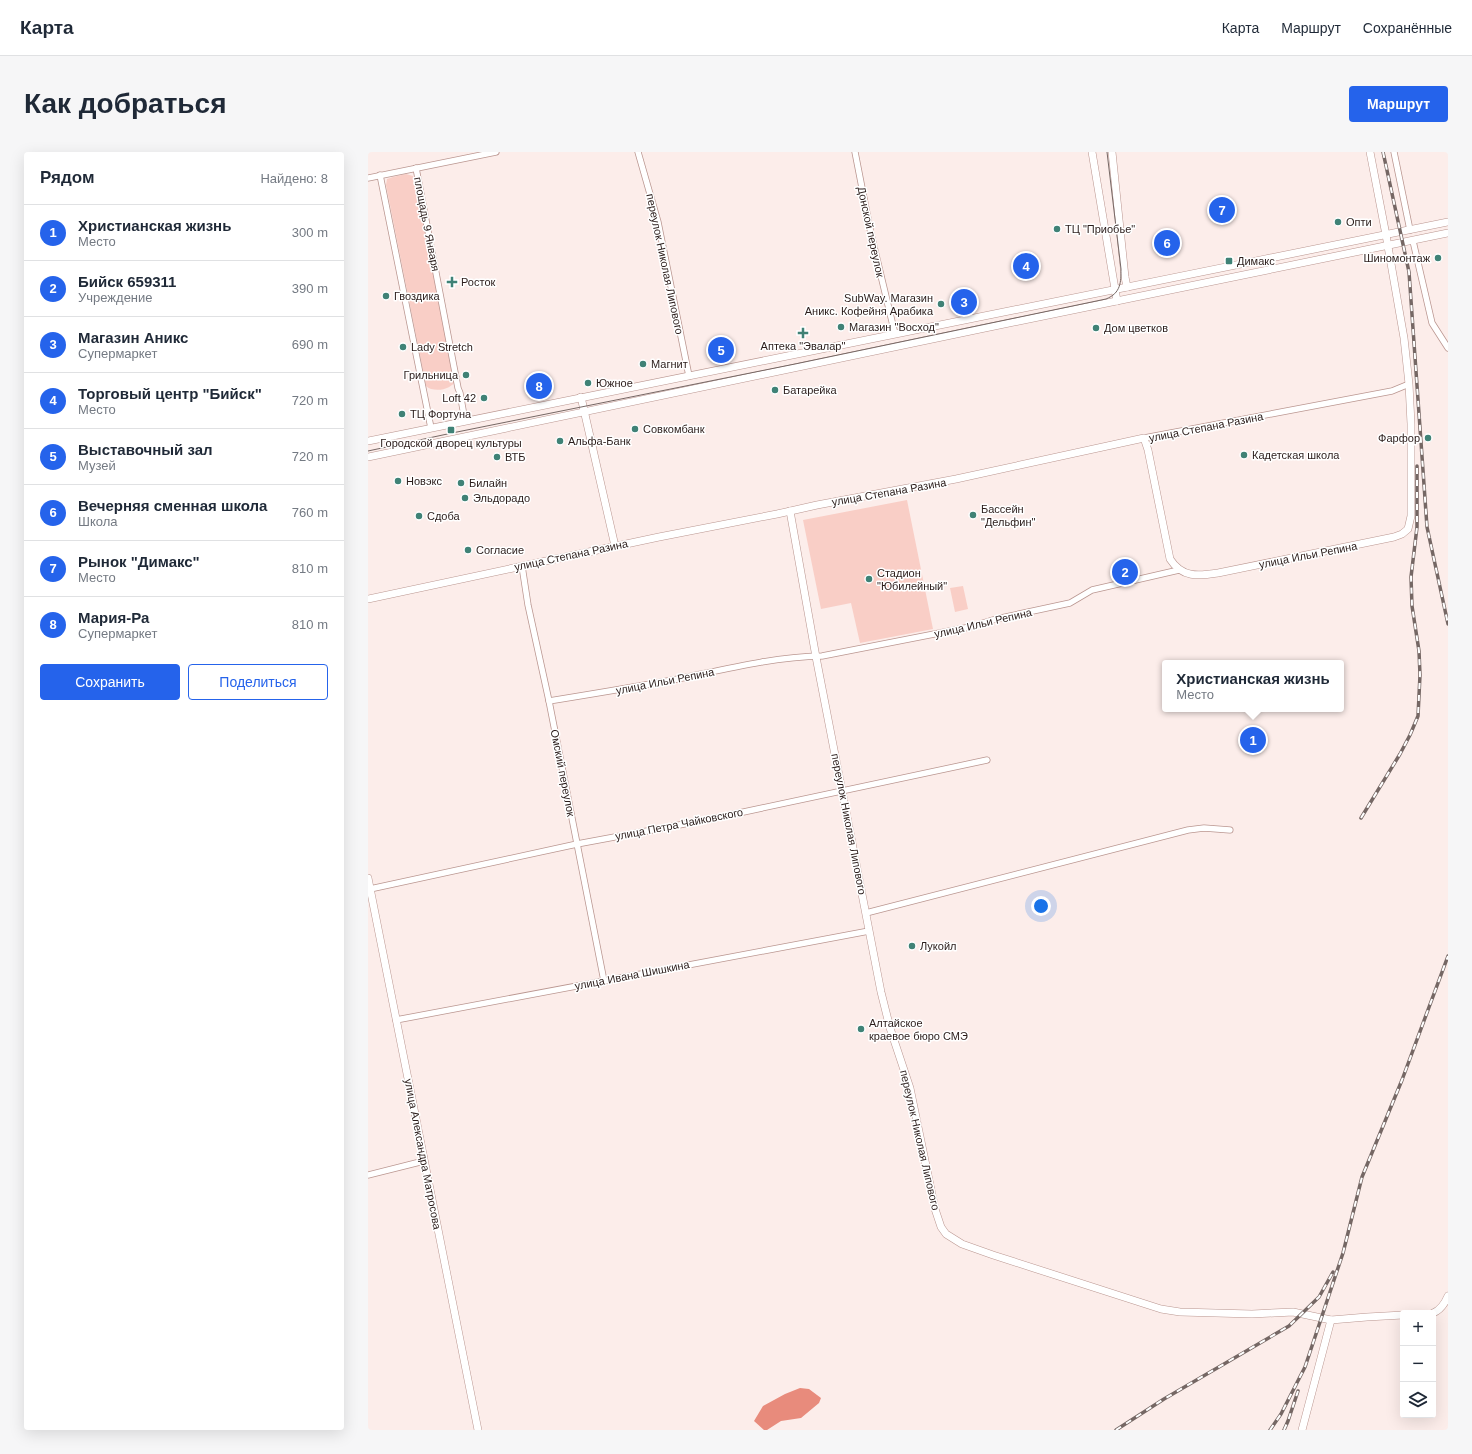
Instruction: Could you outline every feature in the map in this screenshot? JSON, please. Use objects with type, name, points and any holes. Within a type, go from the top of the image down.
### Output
[{"type":"street","points":[[368,178],[416,168],[470,154],[496,152]]},
{"type":"street","name":"переулок Николая Липового","points":[[638,152],[658,222],[688,376]]},
{"type":"street","name":"Донской переулок","points":[[855,152],[871,234],[894,334]]},
{"type":"street","points":[[1092,152],[1117,301]]},
{"type":"street","points":[[1112,152],[1124,276],[1127,287]]},
{"type":"street","points":[[1370,152],[1404,338],[1409,384]]},
{"type":"street","points":[[1394,152],[1410,230],[1432,323],[1448,348]]},
{"type":"street","name":"площадь 9 Января","points":[[416,168],[465,420]]},
{"type":"street","points":[[380,176],[431,428]]},
{"type":"street","points":[[368,441],[465,420],[1448,222]]},
{"type":"street","points":[[368,457],[1448,233]]},
{"type":"street","points":[[1331,246],[1332,258]]},
{"type":"street","points":[[1210,270],[1212,282]]},
{"type":"street","points":[[688,376],[692,389]]},
{"type":"street","name":"улица Степана Разина","points":[[368,599],[615,546],[817,505],[956,479],[1144,438],[1392,391],[1409,384]]},
{"type":"street","name":"улица Ильи Репина","points":[[549,701],[641,686],[744,665],[806,656],[822,656],[970,627],[996,619],[1070,603],[1092,590],[1179,570],[1193,575],[1218,573],[1388,539],[1400,535],[1408,529],[1411,516],[1411,424],[1409,384]]},
{"type":"street","points":[[581,397],[615,546]]},
{"type":"street","points":[[1144,438],[1148,450],[1170,559],[1179,570]]},
{"type":"street","name":"переулок Николая Липового","points":[[790,511],[816,656],[869,931],[890,1028],[910,1088],[935,1209],[941,1227],[946,1234],[962,1244],[993,1255],[1161,1309],[1194,1313],[1252,1314],[1293,1312],[1332,1320],[1400,1315]]},
{"type":"street","name":"Омский переулок","points":[[522,566],[528,605],[549,701],[604,981]]},
{"type":"street","name":"улица Петра Чайковского","points":[[370,892],[577,844],[706,820],[987,760]]},
{"type":"street","points":[[866,912],[1188,830],[1204,828],[1230,830]]},
{"type":"street","name":"улица Александра Матросова","points":[[368,878],[478,1430]]},
{"type":"street","name":"улица Ивана Шишкина","points":[[396,1020],[869,931]]},
{"type":"street","points":[[368,1175],[424,1161]]},
{"type":"street","points":[[1436,1311],[1443,1305],[1448,1296]]},
{"type":"street","points":[[1302,1430],[1332,1320]]},
{"type":"shaded area","points":[[406,174],[413,176],[414,179],[455,380],[451,386],[438,390],[426,386],[386,185],[387,179]]},
{"type":"shaded area","name":"Стадион \"Юбилейный\"","points":[[907,500],[933,629],[860,643],[851,603],[821,609],[803,520]]},
{"type":"shaded area","points":[[963,586],[968,609],[955,612],[950,588]]},
{"type":"shaded area","points":[[800,1388],[809,1389],[821,1398],[819,1403],[801,1418],[781,1421],[767,1430],[764,1430],[754,1421],[763,1406]]},
{"type":"tram line","points":[[368,451],[795,364],[1111,297],[1115,294],[1119,287],[1121,269],[1107,152]]},
{"type":"railway","points":[[1383,152],[1409,272],[1427,527],[1448,624]]},
{"type":"railway","points":[[1361,818],[1400,754],[1418,716],[1420,675],[1419,651],[1412,606],[1411,577],[1417,527],[1417,466]]},
{"type":"railway","points":[[1270,1430],[1281,1414],[1305,1367],[1343,1253],[1362,1177],[1402,1080],[1448,956]]},
{"type":"railway","points":[[1116,1430],[1164,1399],[1289,1326],[1319,1297],[1333,1272]]},
{"type":"railway","points":[[1284,1430],[1298,1391]]},
{"type":"place","name":"Рынок \"Димакс\"","points":[[1222,210]]},
{"type":"place","name":"Опти","points":[[1338,222]]},
{"type":"place","name":"ТЦ \"Приобье\"","points":[[1057,229]]},
{"type":"place","name":"Вечерняя сменная школа","points":[[1167,243]]},
{"type":"place","name":"Шиномонтаж","points":[[1438,258]]},
{"type":"place","name":"Димакс","points":[[1229,261]]},
{"type":"place","name":"Торговый центр \"Бийск\"","points":[[1026,266]]},
{"type":"place","name":"Росток","points":[[452,282]]},
{"type":"place","name":"Гвоздика","points":[[386,296]]},
{"type":"place","name":"Магазин Аникс","points":[[964,302]]},
{"type":"place","name":"SubWay. Магазин Аникс. Кофейня Арабика","points":[[941,304]]},
{"type":"place","name":"Магазин \"Восход\"","points":[[841,327]]},
{"type":"place","name":"Дом цветков","points":[[1096,328]]},
{"type":"place","name":"Аптека \"Эвалар\"","points":[[803,333]]},
{"type":"place","name":"Lady Stretch","points":[[403,347]]},
{"type":"place","name":"Выставочный зал","points":[[721,350]]},
{"type":"place","name":"Магнит","points":[[643,364]]},
{"type":"place","name":"Грильница","points":[[466,375]]},
{"type":"place","name":"Южное","points":[[588,383]]},
{"type":"place","name":"Мария-Ра","points":[[539,386]]},
{"type":"place","name":"Батарейка","points":[[775,390]]},
{"type":"place","name":"Loft 42","points":[[484,398]]},
{"type":"place","name":"ТЦ Фортуна","points":[[402,414]]},
{"type":"place","name":"Совкомбанк","points":[[635,429]]},
{"type":"place","name":"Городской дворец культуры","points":[[451,430]]},
{"type":"place","name":"Фарфор","points":[[1428,438]]},
{"type":"place","name":"Альфа-Банк","points":[[560,441]]},
{"type":"place","name":"Кадетская школа","points":[[1244,455]]},
{"type":"place","name":"ВТБ","points":[[497,457]]},
{"type":"place","name":"Новэкс","points":[[398,481]]},
{"type":"place","name":"Билайн","points":[[461,483]]},
{"type":"place","name":"Эльдорадо","points":[[465,498]]},
{"type":"place","name":"Бассейн \"Дельфин\"","points":[[973,515]]},
{"type":"place","name":"Сдоба","points":[[419,516]]},
{"type":"place","name":"Согласие","points":[[468,550]]},
{"type":"place","name":"Бийск 659311","points":[[1125,572]]},
{"type":"place","name":"Стадион \"Юбилейный\"","points":[[869,579]]},
{"type":"place","name":"Христианская жизнь","points":[[1253,740]]},
{"type":"place","name":"Лукойл","points":[[912,946]]},
{"type":"place","name":"Алтайское краевое бюро СМЭ","points":[[861,1029]]}]
